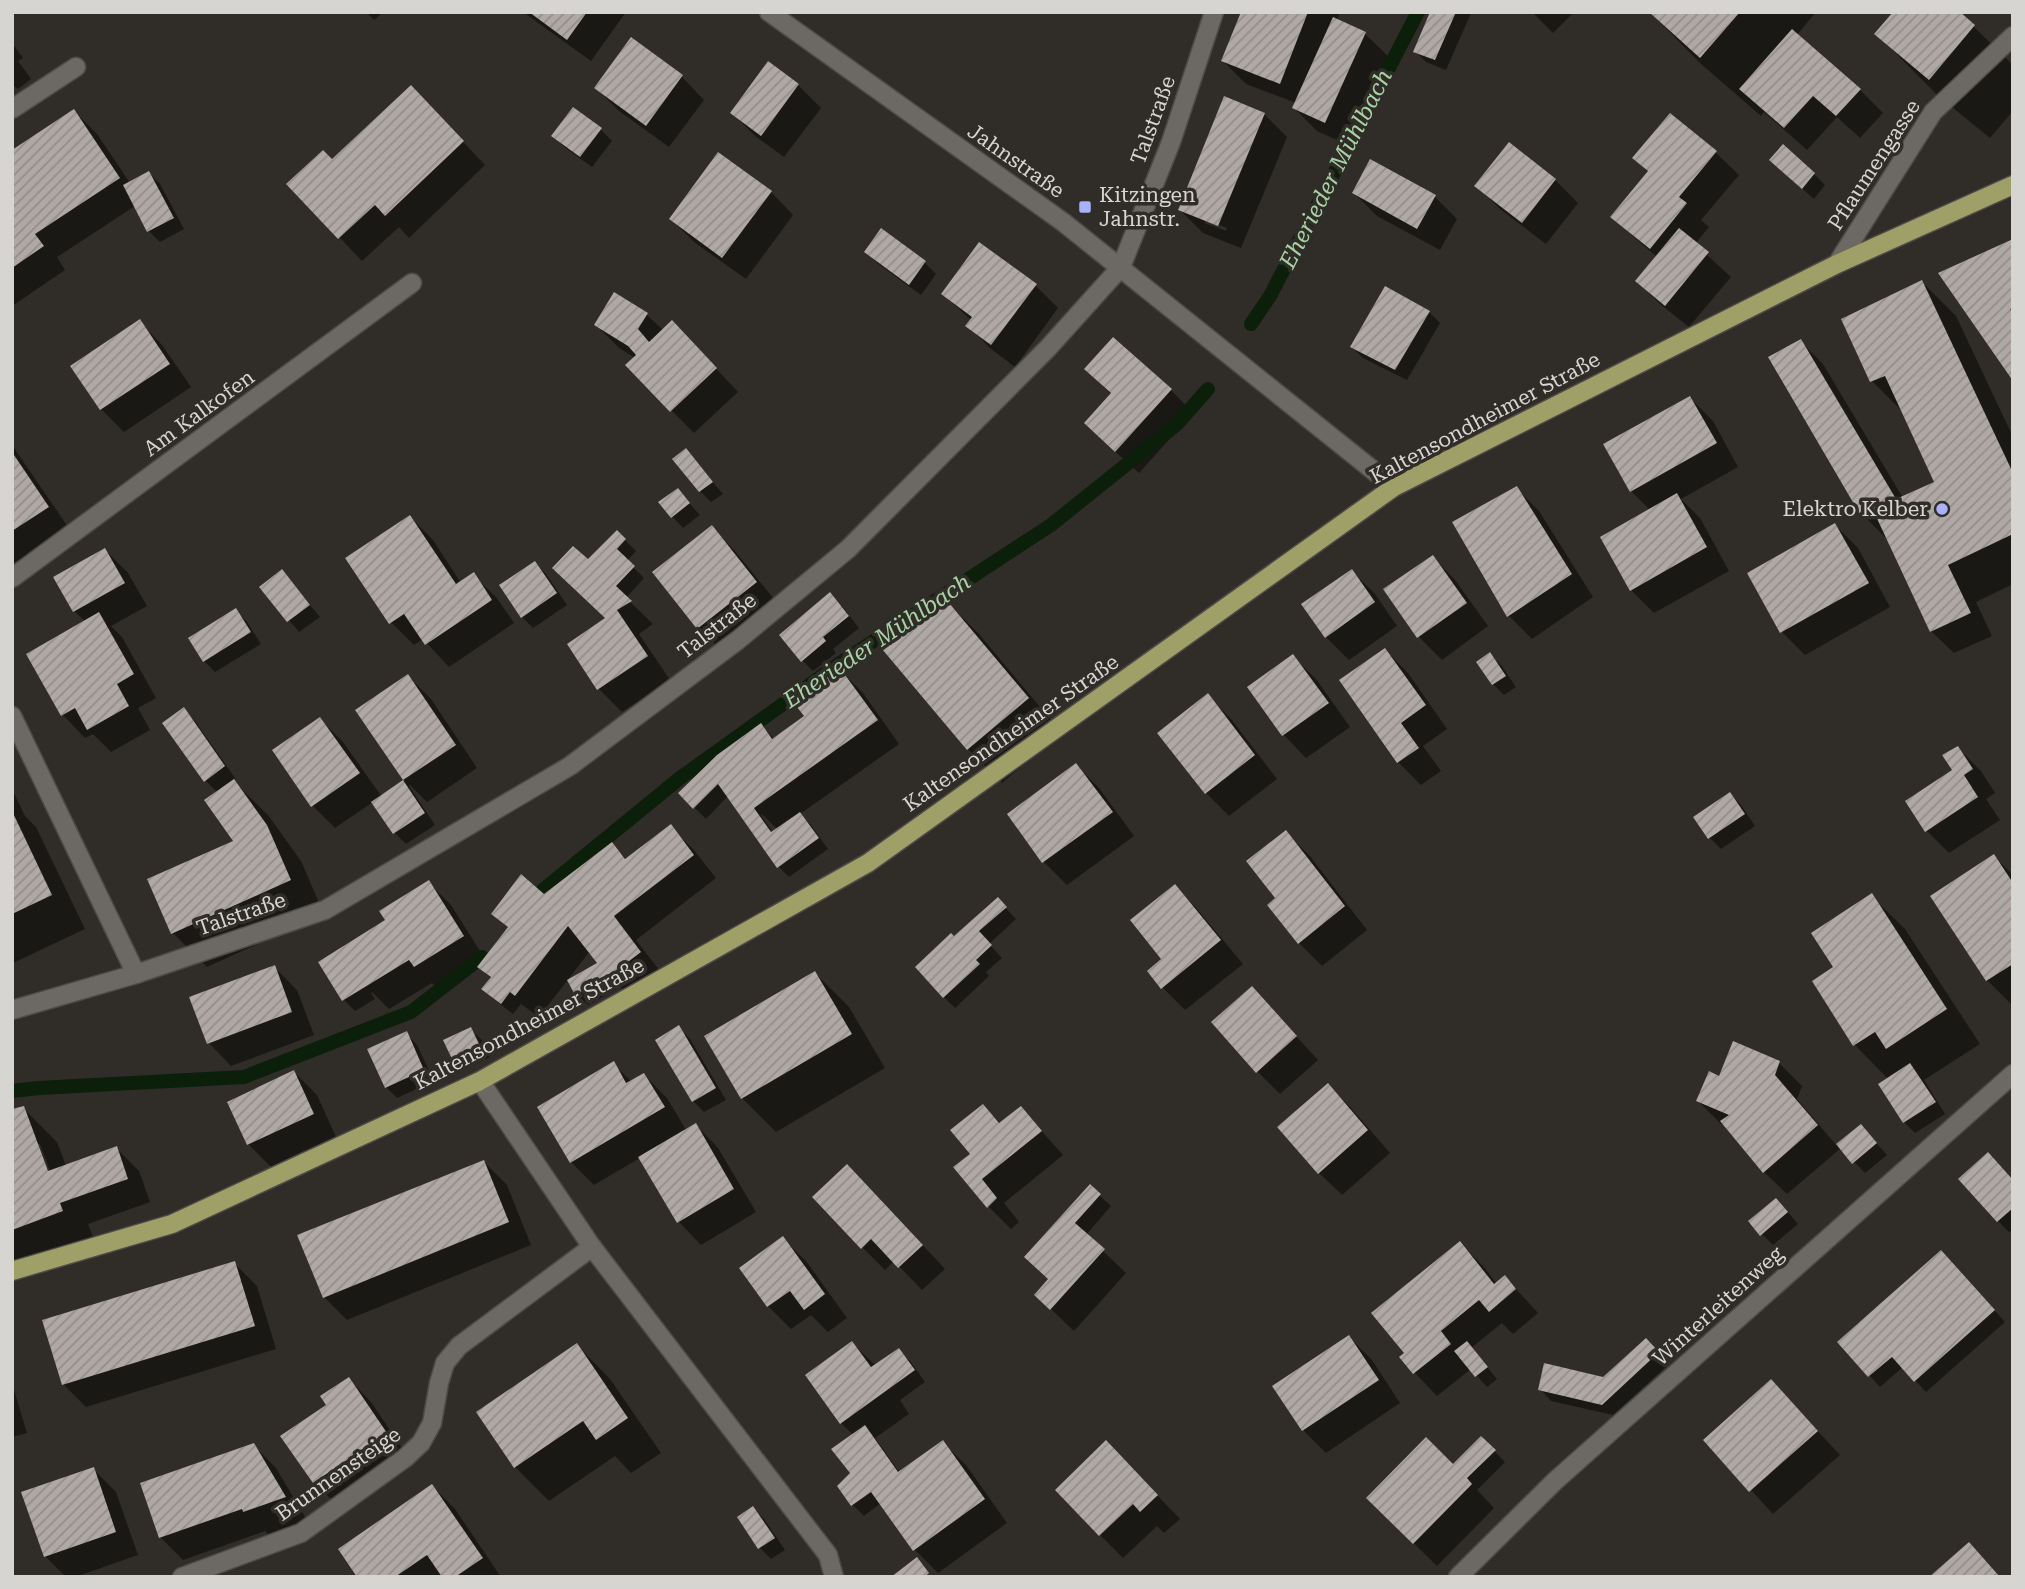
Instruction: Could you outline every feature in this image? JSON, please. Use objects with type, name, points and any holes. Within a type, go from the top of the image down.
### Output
[{"type":"main road","name":"Kaltensondheimer Straße","points":[[12,1271],[172,1224],[480,1081],[868,863],[1394,487],[1838,264],[2013,185]]},
{"type":"street","name":"Jahnstraße","points":[[769,12],[1063,222],[1394,487]]},
{"type":"street","name":"Talstraße","points":[[12,1010],[136,974],[325,909],[570,766],[738,640],[848,549],[1048,348],[1121,267],[1171,142],[1214,12]]},
{"type":"street","name":"Pflaumengasse","points":[[1838,264],[1933,112],[2013,36]]},
{"type":"street","points":[[12,109],[76,67]]},
{"type":"street","name":"Am Kalkofen","points":[[12,578],[412,284]]},
{"type":"street","points":[[12,716],[136,974]]},
{"type":"street","name":"Winterleitenweg","points":[[1458,1577],[1555,1481],[2013,1074]]},
{"type":"street","points":[[480,1081],[592,1247],[828,1555],[834,1577]]},
{"type":"street","name":"Brunnensteige","points":[[182,1577],[301,1533],[405,1458],[421,1443],[432,1423],[445,1363],[459,1346],[592,1247]]},
{"type":"building","points":[[529,12],[587,12],[567,40]]},
{"type":"building","points":[[1241,12],[1308,12],[1280,84],[1221,61]]},
{"type":"building","points":[[1430,12],[1456,12],[1435,60],[1413,52]]},
{"type":"building","points":[[1649,12],[1740,12],[1700,58]]},
{"type":"building","points":[[1893,12],[1960,12],[1975,25],[1929,80],[1874,34]]},
{"type":"building","points":[[1333,17],[1366,32],[1325,123],[1292,108]]},
{"type":"building","points":[[1792,29],[1861,89],[1836,116],[1813,96],[1784,128],[1739,89]]},
{"type":"building","points":[[631,37],[683,75],[646,126],[594,88]]},
{"type":"building","points":[[768,61],[799,84],[761,136],[730,113]]},
{"type":"building","points":[[411,85],[464,141],[385,216],[375,205],[338,239],[286,184],[323,150],[332,159]]},
{"type":"building","points":[[1224,96],[1265,113],[1218,226],[1178,210]]},
{"type":"building","points":[[573,107],[602,128],[580,157],[551,136]]},
{"type":"building","points":[[74,109],[120,178],[35,234],[44,246],[12,268],[12,150]]},
{"type":"building","points":[[1670,113],[1717,151],[1679,197],[1687,203],[1650,249],[1610,217],[1648,171],[1632,158]]},
{"type":"building","points":[[1509,142],[1556,179],[1522,223],[1474,186]]},
{"type":"building","points":[[1783,144],[1815,173],[1802,189],[1769,160]]},
{"type":"building","points":[[718,152],[772,191],[722,258],[669,219]]},
{"type":"building","points":[[1370,159],[1436,195],[1417,229],[1352,193]]},
{"type":"building","points":[[149,171],[174,218],[147,232],[123,185]]},
{"type":"building","points":[[881,228],[926,261],[909,285],[864,252]]},
{"type":"building","points":[[1679,228],[1709,252],[1665,306],[1635,281]]},
{"type":"building","points":[[2013,239],[2013,308],[2010,309],[2013,313],[2013,381],[1938,273]]},
{"type":"building","points":[[979,242],[1037,284],[991,345],[965,326],[972,317],[941,294]]},
{"type":"building","points":[[1922,280],[2013,473],[2013,534],[1948,565],[1971,613],[1930,632],[1873,510],[1861,516],[1768,357],[1801,339],[1896,499],[1934,482],[1885,376],[1870,382],[1841,319]]},
{"type":"building","points":[[1385,286],[1430,311],[1395,370],[1350,347]]},
{"type":"building","points":[[614,292],[648,313],[638,329],[649,342],[672,320],[717,368],[670,412],[625,365],[636,355],[628,346],[594,325]]},
{"type":"building","points":[[140,319],[170,364],[100,410],[70,366]]},
{"type":"building","points":[[1113,337],[1172,389],[1115,452],[1084,423],[1111,393],[1084,369]]},
{"type":"building","points":[[1690,396],[1717,443],[1630,492],[1603,444]]},
{"type":"building","points":[[686,448],[713,482],[699,492],[672,459]]},
{"type":"building","points":[[12,452],[49,507],[12,531]]},
{"type":"building","points":[[1517,486],[1572,574],[1507,617],[1452,522]]},
{"type":"building","points":[[678,488],[690,503],[671,518],[658,502]]},
{"type":"building","points":[[1677,493],[1707,547],[1630,591],[1600,537]]},
{"type":"building","points":[[410,515],[456,584],[474,572],[492,600],[425,645],[404,614],[389,624],[345,558]]},
{"type":"building","points":[[1835,523],[1869,583],[1780,633],[1747,573]]},
{"type":"building","points":[[712,525],[757,582],[697,629],[652,572]]},
{"type":"building","points":[[617,530],[626,539],[617,549],[635,566],[616,586],[632,601],[617,610],[648,656],[597,690],[567,644],[605,618],[552,568],[573,546],[588,559]]},
{"type":"building","points":[[105,548],[125,583],[73,612],[53,577]]},
{"type":"building","points":[[1433,555],[1467,603],[1417,638],[1383,589]]},
{"type":"building","points":[[535,561],[557,593],[521,618],[499,585]]},
{"type":"building","points":[[282,569],[310,605],[287,622],[259,587]]},
{"type":"building","points":[[1352,569],[1375,602],[1325,638],[1301,604]]},
{"type":"building","points":[[830,592],[849,616],[823,637],[826,641],[801,662],[779,635]]},
{"type":"building","points":[[944,597],[1029,698],[967,750],[882,649]]},
{"type":"building","points":[[236,608],[251,632],[203,662],[188,638]]},
{"type":"building","points":[[99,612],[134,674],[117,684],[129,706],[87,730],[75,708],[61,716],[26,654]]},
{"type":"building","points":[[1385,648],[1426,705],[1401,723],[1419,748],[1397,763],[1339,680]]},
{"type":"building","points":[[1490,652],[1506,676],[1492,685],[1476,662]]},
{"type":"building","points":[[1293,654],[1329,703],[1282,736],[1247,687]]},
{"type":"building","points":[[840,668],[878,720],[754,808],[771,832],[800,812],[819,838],[777,868],[718,784],[693,809],[678,793],[717,755],[761,723],[772,739],[804,716],[793,702]]},
{"type":"building","points":[[408,674],[456,745],[403,780],[355,710]]},
{"type":"building","points":[[1208,693],[1255,755],[1205,794],[1157,733]]},
{"type":"building","points":[[184,707],[225,766],[204,782],[162,723]]},
{"type":"building","points":[[320,717],[360,773],[311,807],[272,750]]},
{"type":"building","points":[[1958,746],[1973,769],[1964,775],[1978,797],[1925,832],[1905,801],[1952,770],[1942,755]]},
{"type":"building","points":[[1076,763],[1113,812],[1042,863],[1007,814]]},
{"type":"building","points":[[234,779],[267,825],[291,880],[171,934],[147,879],[233,841],[204,800]]},
{"type":"building","points":[[403,780],[425,813],[393,834],[371,802]]},
{"type":"building","points":[[1730,792],[1745,814],[1708,839],[1693,817]]},
{"type":"building","points":[[12,811],[52,895],[12,914]]},
{"type":"building","points":[[671,824],[694,855],[614,916],[641,952],[608,977],[575,995],[567,980],[597,963],[568,926],[515,996],[510,992],[501,1004],[481,989],[491,977],[477,967],[508,927],[491,914],[521,874],[544,894],[612,842],[625,859]]},
{"type":"building","points":[[1286,830],[1345,906],[1298,944],[1267,905],[1275,898],[1246,861]]},
{"type":"building","points":[[1994,854],[2013,883],[2013,964],[1986,981],[1930,896]]},
{"type":"building","points":[[429,880],[464,936],[414,967],[409,960],[342,1001],[318,962],[385,920],[379,911]]},
{"type":"building","points":[[1175,884],[1221,940],[1161,989],[1147,971],[1161,959],[1130,920]]},
{"type":"building","points":[[1872,893],[1947,1009],[1886,1049],[1875,1032],[1853,1046],[1812,981],[1833,967],[1811,933]]},
{"type":"building","points":[[998,897],[1007,907],[979,931],[992,945],[976,960],[980,964],[943,998],[915,967],[951,933],[954,936]]},
{"type":"building","points":[[275,965],[292,1012],[207,1044],[189,997]]},
{"type":"building","points":[[815,971],[852,1034],[741,1099],[704,1036]]},
{"type":"building","points":[[1252,986],[1297,1036],[1256,1073],[1211,1022]]},
{"type":"building","points":[[679,1025],[716,1088],[692,1102],[655,1040]]},
{"type":"building","points":[[471,1027],[480,1046],[452,1059],[443,1040]]},
{"type":"building","points":[[407,1031],[424,1070],[385,1088],[367,1049]]},
{"type":"building","points":[[1733,1041],[1780,1061],[1775,1075],[1818,1125],[1763,1173],[1720,1121],[1729,1115],[1696,1101],[1709,1071],[1719,1076]]},
{"type":"building","points":[[614,1061],[626,1083],[644,1073],[665,1107],[570,1163],[537,1107]]},
{"type":"building","points":[[1910,1063],[1936,1102],[1903,1123],[1878,1084]]},
{"type":"building","points":[[294,1070],[314,1114],[247,1145],[227,1102]]},
{"type":"building","points":[[1328,1083],[1368,1130],[1318,1174],[1277,1127]]},
{"type":"building","points":[[983,1104],[999,1123],[1021,1106],[1042,1131],[982,1179],[997,1198],[987,1208],[953,1167],[970,1154],[950,1130]]},
{"type":"building","points":[[24,1106],[48,1171],[117,1146],[128,1179],[60,1203],[63,1211],[12,1230],[12,1109]]},
{"type":"building","points":[[696,1123],[734,1189],[677,1223],[638,1157]]},
{"type":"building","points":[[1861,1124],[1877,1143],[1852,1164],[1836,1144]]},
{"type":"building","points":[[1988,1152],[2013,1180],[2013,1208],[1997,1222],[1958,1179]]},
{"type":"building","points":[[484,1160],[509,1222],[323,1298],[297,1235]]},
{"type":"building","points":[[847,1164],[923,1245],[898,1268],[871,1239],[861,1249],[812,1197]]},
{"type":"building","points":[[1090,1184],[1101,1194],[1075,1223],[1105,1249],[1050,1310],[1034,1295],[1048,1279],[1024,1257]]},
{"type":"building","points":[[1776,1198],[1788,1212],[1760,1236],[1748,1221]]},
{"type":"building","points":[[783,1236],[825,1294],[804,1310],[790,1291],[767,1307],[739,1268]]},
{"type":"building","points":[[1460,1241],[1494,1284],[1505,1275],[1516,1289],[1489,1312],[1479,1300],[1441,1331],[1451,1344],[1413,1374],[1399,1357],[1404,1353],[1371,1313]]},
{"type":"building","points":[[1941,1250],[1995,1310],[1914,1382],[1892,1357],[1868,1377],[1837,1342]]},
{"type":"building","points":[[235,1261],[255,1326],[62,1385],[42,1320]]},
{"type":"building","points":[[1349,1335],[1379,1380],[1302,1431],[1272,1386]]},
{"type":"building","points":[[1646,1338],[1659,1352],[1602,1405],[1538,1390],[1544,1363],[1603,1377]]},
{"type":"building","points":[[852,1341],[871,1367],[899,1348],[915,1370],[840,1424],[805,1375]]},
{"type":"building","points":[[1467,1341],[1488,1367],[1475,1377],[1454,1351]]},
{"type":"building","points":[[577,1343],[628,1418],[596,1440],[583,1421],[514,1468],[476,1412]]},
{"type":"building","points":[[349,1377],[387,1433],[313,1483],[280,1436],[326,1405],[320,1396]]},
{"type":"building","points":[[1771,1379],[1818,1431],[1749,1492],[1703,1440]]},
{"type":"building","points":[[865,1425],[898,1472],[943,1440],[985,1499],[913,1551],[871,1492],[851,1506],[837,1486],[850,1473],[831,1449]]},
{"type":"building","points":[[1481,1436],[1496,1450],[1467,1478],[1472,1484],[1413,1544],[1366,1498],[1426,1437],[1453,1464]]},
{"type":"building","points":[[1106,1440],[1158,1495],[1140,1512],[1133,1504],[1099,1536],[1055,1490]]},
{"type":"building","points":[[254,1443],[286,1497],[159,1538],[140,1483]]},
{"type":"building","points":[[94,1467],[116,1532],[44,1557],[21,1492]]},
{"type":"building","points":[[432,1484],[483,1558],[455,1577],[442,1577],[427,1555],[395,1577],[357,1577],[338,1549]]},
{"type":"building","points":[[753,1506],[775,1538],[758,1549],[737,1517]]},
{"type":"building","points":[[1969,1542],[2000,1577],[1929,1577]]},
{"type":"building","points":[[917,1557],[929,1573],[924,1577],[891,1577]]},
{"type":"waterway","name":"Eherieder Mühlbach","points":[[1251,324],[1270,296],[1418,12]]},
{"type":"waterway","name":"Eherieder Mühlbach","points":[[543,890],[680,778],[840,663],[1051,525],[1177,424],[1208,389]]},
{"type":"waterway","name":"Eherieder Mühlbach","points":[[12,1091],[244,1077],[411,1012],[482,957]]},
{"type":"place","name":"Kitzingen Jahnstr.","points":[[1085,207]]},
{"type":"place","name":"Elektro Kelber","points":[[1942,509]]}]
